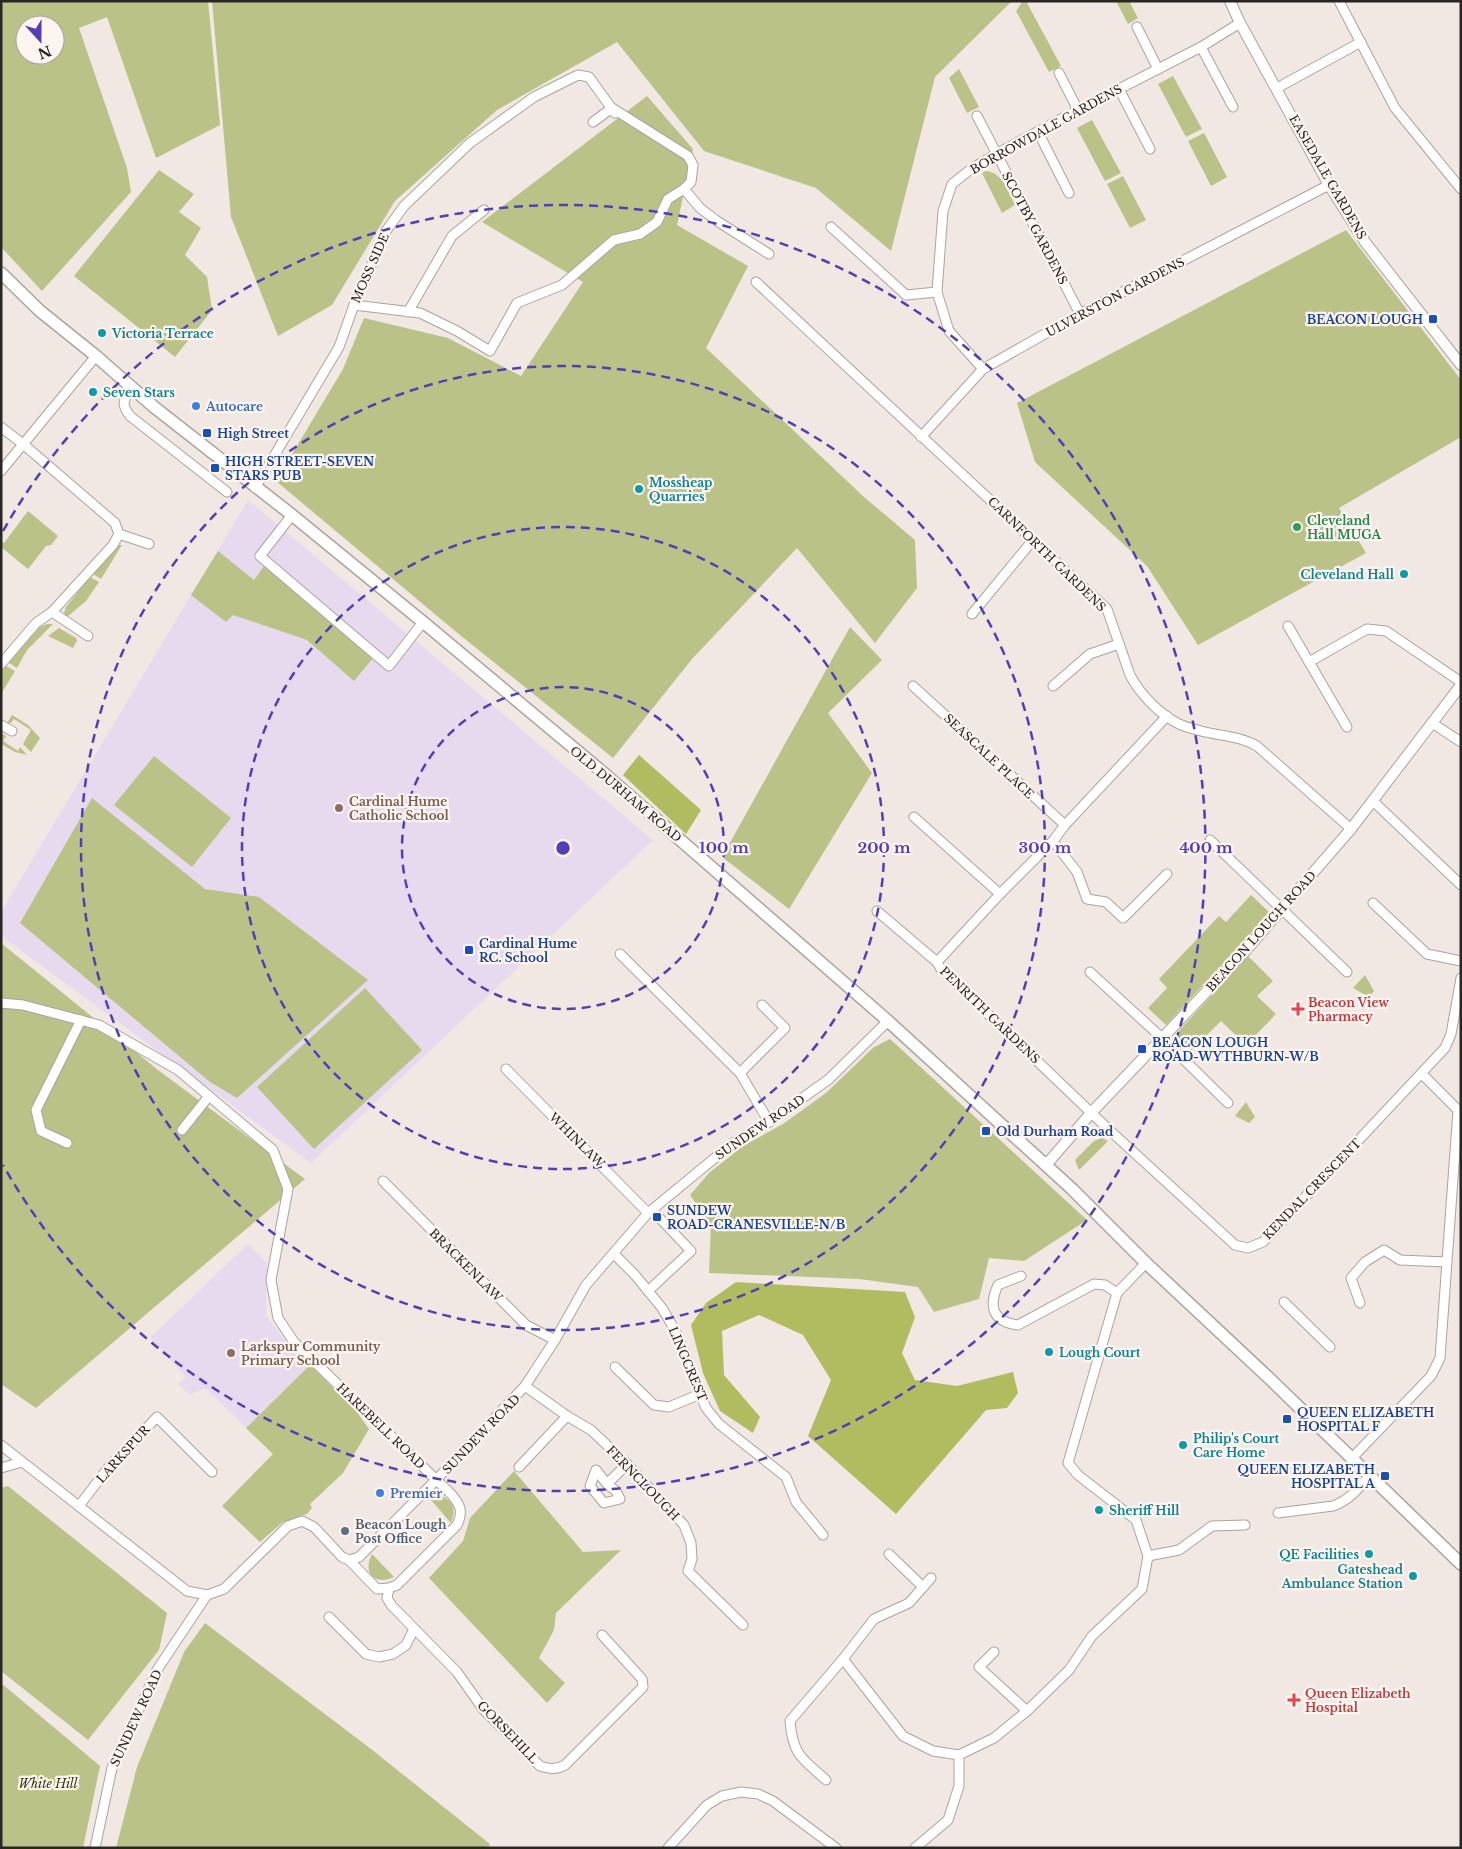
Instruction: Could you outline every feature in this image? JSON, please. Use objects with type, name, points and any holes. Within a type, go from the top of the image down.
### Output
[{"type":"main road","name":"OLD DURHAM ROAD","points":[[1,273],[40,310],[154,407],[255,488],[292,515],[600,770],[888,1020],[1046,1165],[1461,1564]]},
{"type":"street","name":"EASEDALE GARDENS","points":[[1230,1],[1240,23],[1329,185],[1365,242],[1461,365]]},
{"type":"street","points":[[1340,1],[1395,108],[1457,176],[1461,189]]},
{"type":"street","name":"BORROWDALE GARDENS","points":[[983,369],[948,331],[937,292],[943,211],[952,184],[971,169],[996,154],[1201,47],[1240,23]]},
{"type":"street","points":[[1137,27],[1158,68]]},
{"type":"street","points":[[1277,88],[1361,42]]},
{"type":"street","points":[[1201,47],[1233,106]]},
{"type":"street","points":[[1059,73],[1078,110]]},
{"type":"street","name":"MOSS SIDE","points":[[255,488],[338,347],[354,304],[386,231],[404,206],[470,143],[534,97],[578,75],[589,77],[613,110],[688,156],[693,165],[693,172],[691,182],[684,190]]},
{"type":"street","points":[[1119,89],[1150,149]]},
{"type":"street","points":[[593,122],[613,110]]},
{"type":"street","name":"SCOTBY GARDENS","points":[[977,116],[1080,314]]},
{"type":"street","points":[[1038,132],[1069,193]]},
{"type":"street","name":"ULVERSTON GARDENS","points":[[922,437],[983,369],[1080,314],[1329,185]]},
{"type":"street","points":[[354,304],[420,313],[457,330],[490,351],[516,303],[562,285],[614,240],[640,234],[648,230],[657,222],[668,200],[684,190],[700,208],[717,221],[769,254]]},
{"type":"street","points":[[408,312],[452,236],[484,210]]},
{"type":"street","points":[[831,227],[906,295],[937,292]]},
{"type":"street","name":"CARNFORTH GARDENS","points":[[756,282],[1107,609],[1135,685],[1146,697],[1179,725],[1246,739],[1257,746],[1351,829]]},
{"type":"street","points":[[1,471],[96,356]]},
{"type":"street","points":[[132,387],[124,400],[124,408],[130,416],[227,492]]},
{"type":"street","points":[[1,427],[115,523],[119,534],[113,545],[52,612],[36,623],[1,664]]},
{"type":"street","points":[[292,515],[260,556],[388,666],[423,622]]},
{"type":"street","points":[[119,534],[149,544]]},
{"type":"street","points":[[972,614],[1033,540]]},
{"type":"street","points":[[52,612],[88,636]]},
{"type":"street","points":[[1288,626],[1347,728]]},
{"type":"street","points":[[1309,662],[1367,629],[1376,629],[1386,631],[1461,684]]},
{"type":"street","points":[[1053,686],[1090,654],[1119,644]]},
{"type":"street","name":"BEACON LOUGH ROAD","points":[[1046,1165],[1091,1113],[1247,949],[1351,829],[1461,684]]},
{"type":"street","name":"SEASCALE PLACE","points":[[913,686],[1065,825]]},
{"type":"street","name":"PENRITH GARDENS","points":[[1091,1113],[937,962],[1167,716]]},
{"type":"street","points":[[1432,722],[1461,742]]},
{"type":"street","points":[[1,725],[12,731]]},
{"type":"street","points":[[1373,801],[1461,885]]},
{"type":"street","points":[[914,817],[1000,894]]},
{"type":"street","points":[[1210,840],[1347,972]]},
{"type":"street","points":[[1052,841],[1077,872],[1087,899],[1106,902],[1123,918],[1167,874]]},
{"type":"street","points":[[1373,903],[1427,954],[1461,961]]},
{"type":"street","points":[[877,912],[937,962]]},
{"type":"street","points":[[620,954],[740,1073],[770,1122]]},
{"type":"street","points":[[1090,972],[1162,1038],[1228,1103]]},
{"type":"street","name":"KENDAL CRESCENT","points":[[1091,1113],[1235,1245],[1248,1248],[1262,1242],[1422,1074],[1448,1043],[1461,978]]},
{"type":"street","name":"HAREBELL ROAD","points":[[1,1002],[23,1005],[99,1025],[178,1070],[273,1150],[288,1189],[271,1280],[278,1318],[294,1342],[452,1495],[461,1506],[461,1516],[457,1525],[397,1585],[389,1588]]},
{"type":"street","points":[[740,1073],[785,1028],[762,1005]]},
{"type":"street","points":[[67,1143],[41,1131],[36,1110],[81,1020]]},
{"type":"street","name":"SUNDEW ROAD","points":[[95,1848],[112,1768],[157,1670],[207,1595],[224,1589],[288,1526],[302,1522],[314,1527],[342,1557],[349,1560],[359,1557],[526,1386],[586,1285],[650,1211],[733,1143],[770,1122],[829,1079],[888,1020]]},
{"type":"street","name":"WHINLAW","points":[[506,1069],[691,1251],[648,1291]]},
{"type":"street","points":[[1352,1458],[1424,1384],[1440,1358],[1446,1262],[1460,1110],[1422,1074]]},
{"type":"street","points":[[182,1130],[209,1096]]},
{"type":"street","name":"BRACKENLAW","points":[[383,1181],[526,1324],[555,1340]]},
{"type":"street","points":[[1360,1303],[1351,1278],[1365,1262],[1384,1250],[1400,1260],[1446,1262]]},
{"type":"street","name":"LINGCREST","points":[[614,1254],[635,1275],[662,1308],[676,1332],[706,1408],[720,1424],[786,1476],[796,1502],[823,1535]]},
{"type":"street","points":[[843,1659],[903,1736],[932,1751],[958,1755],[994,1738],[1027,1711],[1069,1670],[1092,1636],[1142,1589],[1148,1556],[1136,1520],[1078,1476],[1068,1463],[1118,1292],[1146,1263]]},
{"type":"street","points":[[1021,1276],[998,1285],[994,1294],[992,1302],[994,1311],[1000,1320],[1007,1324],[1018,1325],[1094,1284],[1105,1285],[1118,1292]]},
{"type":"street","points":[[1284,1302],[1330,1347]]},
{"type":"street","points":[[615,1367],[654,1405],[669,1407],[700,1394]]},
{"type":"street","name":"FERNCLOUGH","points":[[526,1386],[591,1430],[627,1464],[684,1525],[691,1543],[692,1558],[688,1570],[743,1625]]},
{"type":"street","points":[[519,1467],[568,1416]]},
{"type":"street","name":"LARKSPUR","points":[[79,1506],[108,1468],[157,1417],[212,1472]]},
{"type":"street","points":[[1,1445],[187,1591],[207,1595]]},
{"type":"street","points":[[1,1468],[22,1462]]},
{"type":"street","points":[[607,1484],[627,1464]]},
{"type":"street","points":[[1278,1513],[1333,1506],[1342,1503],[1356,1492],[1370,1476]]},
{"type":"street","points":[[1148,1556],[1178,1550],[1212,1526],[1245,1525]]},
{"type":"street","points":[[889,1554],[923,1587]]},
{"type":"street","points":[[349,1560],[377,1589],[389,1588]]},
{"type":"street","points":[[826,1780],[798,1754],[791,1738],[790,1721],[874,1619],[909,1603],[931,1578]]},
{"type":"street","name":"GORSEHILL","points":[[389,1588],[387,1598],[392,1606],[457,1672],[483,1709],[540,1766],[553,1769],[565,1765],[643,1687],[642,1679],[602,1635]]},
{"type":"street","points":[[329,1617],[366,1654],[379,1657],[393,1654],[406,1645],[414,1629]]},
{"type":"street","points":[[994,1652],[980,1666],[1027,1711]]},
{"type":"street","points":[[915,1848],[948,1820],[959,1786],[958,1755]]},
{"type":"street","points":[[668,1848],[707,1805],[722,1796],[741,1792],[758,1794],[773,1801],[836,1848]]},
{"type":"shaded area","name":"Cardinal Hume Catholic School","points":[[248,500],[653,840],[311,1163],[1,936],[1,912]]},
{"type":"shaded area","name":"Larkspur Community Primary School","points":[[248,1244],[267,1263],[266,1316],[286,1341],[357,1412],[294,1474],[205,1388],[190,1395],[179,1384],[186,1377],[150,1338]]},
{"type":"green space","points":[[1,1],[208,1],[220,125],[156,158],[107,17],[79,28],[127,168],[131,192],[42,291],[1,247]]},
{"type":"green space","points":[[212,1],[1012,1],[935,77],[891,251],[816,188],[704,151],[617,42],[497,110],[395,201],[332,305],[278,336],[231,217]]},
{"type":"green space","points":[[1023,1],[1026,1],[1061,66],[1049,72],[1016,11]]},
{"type":"green space","points":[[1116,1],[1129,1],[1138,18],[1128,24]]},
{"type":"green space","points":[[959,69],[979,107],[967,113],[949,78]]},
{"type":"green space","points":[[1173,76],[1202,129],[1186,137],[1158,84]]},
{"type":"green space","points":[[647,96],[693,149],[677,225],[748,266],[706,348],[864,497],[915,540],[917,588],[875,643],[797,548],[692,659],[613,758],[455,631],[276,481],[343,369],[364,318],[448,338],[521,376],[583,282],[482,222]]},
{"type":"green space","points":[[1092,120],[1121,173],[1105,181],[1077,128]]},
{"type":"green space","points":[[1204,133],[1227,177],[1211,186],[1188,141]]},
{"type":"green space","points":[[159,170],[194,194],[179,212],[201,228],[185,255],[207,277],[212,310],[175,357],[74,276]]},
{"type":"green space","points":[[986,171],[992,172],[1001,179],[1015,205],[1002,213],[982,173]]},
{"type":"green space","points":[[1123,176],[1146,220],[1130,228],[1107,184]]},
{"type":"green space","points":[[1346,230],[1461,380],[1461,437],[1339,508],[1366,553],[1198,645],[1147,566],[1035,462],[1017,403]]},
{"type":"green space","points":[[28,511],[58,536],[51,545],[46,546],[28,569],[1,547],[1,542],[4,543]]},
{"type":"green space","points":[[119,545],[122,545],[101,579],[93,574]]},
{"type":"green space","points":[[218,551],[254,580],[264,566],[373,658],[354,681],[307,640],[233,615],[226,622],[191,595]]},
{"type":"green space","points":[[90,577],[99,582],[86,601],[67,617],[64,613],[66,607]]},
{"type":"green space","points":[[53,624],[27,650],[17,668],[8,662],[40,627]]},
{"type":"green space","points":[[850,627],[882,660],[828,713],[872,773],[789,909],[722,857]]},
{"type":"green space","points":[[59,628],[76,638],[77,641],[73,648],[48,636]]},
{"type":"green space","points":[[6,666],[15,671],[1,694],[1,671]]},
{"type":"green space","points":[[12,715],[28,725],[40,738],[31,752],[23,744],[31,730],[14,719],[11,723],[7,723]]},
{"type":"green space","points":[[1,733],[6,736],[3,741],[18,751],[20,747],[27,755],[15,752],[1,744]]},
{"type":"green space","points":[[639,755],[701,810],[686,834],[623,775]]},
{"type":"green space","points":[[154,756],[231,818],[192,867],[114,805]]},
{"type":"green space","points":[[92,798],[205,889],[259,897],[368,980],[237,1098],[210,1082],[20,923]]},
{"type":"green space","points":[[1251,895],[1270,913],[1166,1025],[1148,1008],[1167,988],[1159,979],[1219,916],[1226,922]]},
{"type":"green space","points":[[1,943],[158,1070],[305,1179],[36,1408],[1,1384]]},
{"type":"green space","points":[[1248,956],[1273,981],[1257,996],[1276,1014],[1246,1045],[1221,1021],[1192,1050],[1177,1036],[1177,1033]]},
{"type":"green space","points":[[1365,975],[1374,991],[1369,997],[1353,988]]},
{"type":"green space","points":[[365,988],[422,1050],[314,1149],[257,1087]]},
{"type":"green space","points":[[890,1039],[1087,1220],[1024,1261],[989,1258],[979,1299],[934,1312],[918,1287],[859,1279],[709,1273],[711,1225],[690,1195],[709,1173],[743,1146],[783,1124],[826,1093],[874,1047]]},
{"type":"green space","points":[[1246,1102],[1255,1117],[1249,1123],[1235,1116]]},
{"type":"green space","points":[[1102,1138],[1108,1141],[1079,1170],[1075,1160],[1094,1141]]},
{"type":"green space","points":[[736,1282],[905,1292],[915,1317],[902,1353],[915,1380],[957,1386],[1013,1372],[1018,1393],[1007,1408],[986,1410],[896,1514],[808,1436],[831,1380],[803,1335],[759,1315],[722,1331],[724,1375],[760,1417],[753,1433],[720,1411],[703,1373],[691,1325],[706,1303]]},
{"type":"green space","points":[[310,1365],[357,1412],[369,1429],[343,1473],[310,1504],[312,1508],[307,1514],[283,1522],[260,1542],[222,1506],[273,1454],[246,1428]]},
{"type":"green space","points":[[514,1471],[583,1552],[621,1550],[556,1613],[554,1630],[539,1658],[565,1683],[547,1703],[429,1578],[463,1541],[470,1518]]},
{"type":"green space","points":[[8,1486],[167,1613],[159,1650],[88,1740],[1,1671],[1,1488]]},
{"type":"green space","points":[[441,1496],[449,1500],[453,1506],[451,1523],[431,1500]]},
{"type":"green space","points":[[372,1554],[394,1577],[381,1580],[372,1576],[369,1561]]},
{"type":"green space","points":[[205,1623],[371,1749],[490,1844],[488,1848],[116,1848],[137,1767],[184,1652]]},
{"type":"green space","name":"White Hill","points":[[1,1683],[100,1766],[83,1848],[1,1848]]},
{"type":"place","name":"BEACON LOUGH","points":[[1433,319]]},
{"type":"place","name":"Victoria Terrace","points":[[102,333]]},
{"type":"place","name":"Seven Stars","points":[[93,392]]},
{"type":"place","name":"Autocare","points":[[196,406]]},
{"type":"place","name":"High Street","points":[[207,433]]},
{"type":"place","name":"HIGH STREET-SEVEN STARS PUB","points":[[215,468]]},
{"type":"place","name":"Mossheap Quarries","points":[[639,489]]},
{"type":"place","name":"Cleveland Hall MUGA","points":[[1297,527]]},
{"type":"place","name":"Cleveland Hall","points":[[1404,574]]},
{"type":"place","name":"Cardinal Hume Catholic School","points":[[339,808]]},
{"type":"place","name":"Cardinal Hume RC. School","points":[[469,950]]},
{"type":"place","name":"Beacon View Pharmacy","points":[[1298,1009]]},
{"type":"place","name":"BEACON LOUGH ROAD-WYTHBURN-W/B","points":[[1142,1049]]},
{"type":"place","name":"Old Durham Road","points":[[986,1131]]},
{"type":"place","name":"SUNDEW ROAD-CRANESVILLE-N/B","points":[[657,1217]]},
{"type":"place","name":"Lough Court","points":[[1049,1352]]},
{"type":"place","name":"Larkspur Community Primary School","points":[[231,1353]]},
{"type":"place","name":"QUEEN ELIZABETH HOSPITAL F","points":[[1287,1419]]},
{"type":"place","name":"Philip's Court Care Home","points":[[1183,1445]]},
{"type":"place","name":"QUEEN ELIZABETH HOSPITAL A","points":[[1385,1476]]},
{"type":"place","name":"Premier","points":[[380,1493]]},
{"type":"place","name":"Sheriff Hill","points":[[1099,1510]]},
{"type":"place","name":"Beacon Lough Post Office","points":[[345,1531]]},
{"type":"place","name":"QE Facilities","points":[[1369,1554]]},
{"type":"place","name":"Gateshead Ambulance Station","points":[[1413,1576]]},
{"type":"place","name":"Queen Elizabeth Hospital","points":[[1294,1700]]}]
